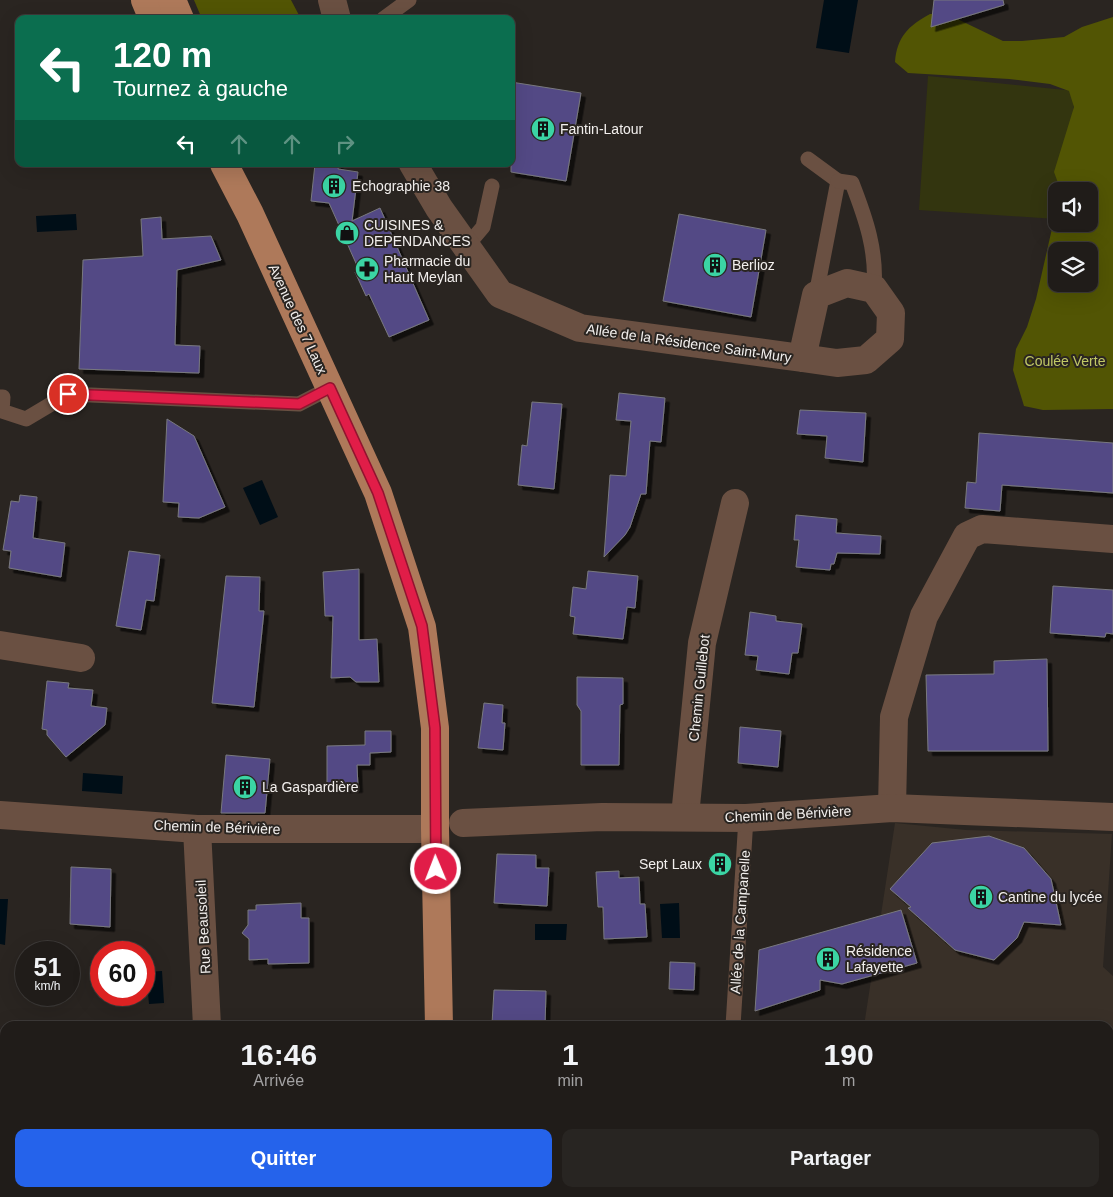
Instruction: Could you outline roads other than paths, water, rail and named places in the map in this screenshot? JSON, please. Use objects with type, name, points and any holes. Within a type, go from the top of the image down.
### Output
[{"type":"main road","points":[[145,0],[151,15]]},
{"type":"main road","points":[[172,0],[178,15]]},
{"type":"main road","name":"Avenue des 7 Laux","points":[[227,167],[378,493],[422,626],[435,728],[439,1021]]},
{"type":"street","points":[[332,0],[336,15]]},
{"type":"street","name":"Allée de la Résidence Saint-Mury","points":[[415,167],[439,208],[500,294],[580,328],[837,363],[866,360],[890,339],[891,313],[874,290]]},
{"type":"street","points":[[816,295],[847,283],[874,290]]},
{"type":"street","name":"Allée de la Résidence Saint-Mury","points":[[802,358],[816,295]]},
{"type":"street","name":"Chemin Guillebot","points":[[685,816],[702,643],[736,503]]},
{"type":"street","points":[[892,808],[894,717],[924,616],[967,536],[982,529],[1113,539]]},
{"type":"street","points":[[0,645],[81,658]]},
{"type":"street","name":"Chemin de Bérivière","points":[[464,823],[685,816],[746,818],[892,808],[1113,817]]},
{"type":"street","name":"Chemin de Bérivière","points":[[0,815],[197,829],[435,829]]},
{"type":"street","name":"Rue Beausoleil","points":[[197,829],[207,1021]]},
{"type":"lane","points":[[388,15],[409,0]]},
{"type":"lane","points":[[808,159],[838,181],[852,183],[869,226],[876,268],[874,290]]},
{"type":"lane","points":[[816,295],[838,181]]},
{"type":"lane","points":[[466,247],[483,227],[492,186]]},
{"type":"lane","points":[[0,397],[3,397],[2,411],[26,419],[68,394],[299,404],[330,388]]},
{"type":"lane","name":"Allée de la Campanelle","points":[[733,1021],[746,818]]},
{"type":"place","name":"Fantin-Latour","points":[[543,129]]},
{"type":"place","name":"Echographie 38","points":[[334,186]]},
{"type":"place","name":"CUISINES & DEPENDANCES","points":[[347,233]]},
{"type":"place","name":"Berlioz","points":[[715,265]]},
{"type":"place","name":"Pharmacie du Haut Meylan","points":[[367,269]]},
{"type":"place","name":"La Gaspardière","points":[[245,787]]},
{"type":"place","name":"Sept Laux","points":[[720,864]]},
{"type":"place","name":"Cantine du lycée","points":[[981,897]]},
{"type":"place","name":"Résidence Lafayette","points":[[828,959]]},
{"type":"park label","name":"Coulée Verte","points":[[1065,361]]}]
